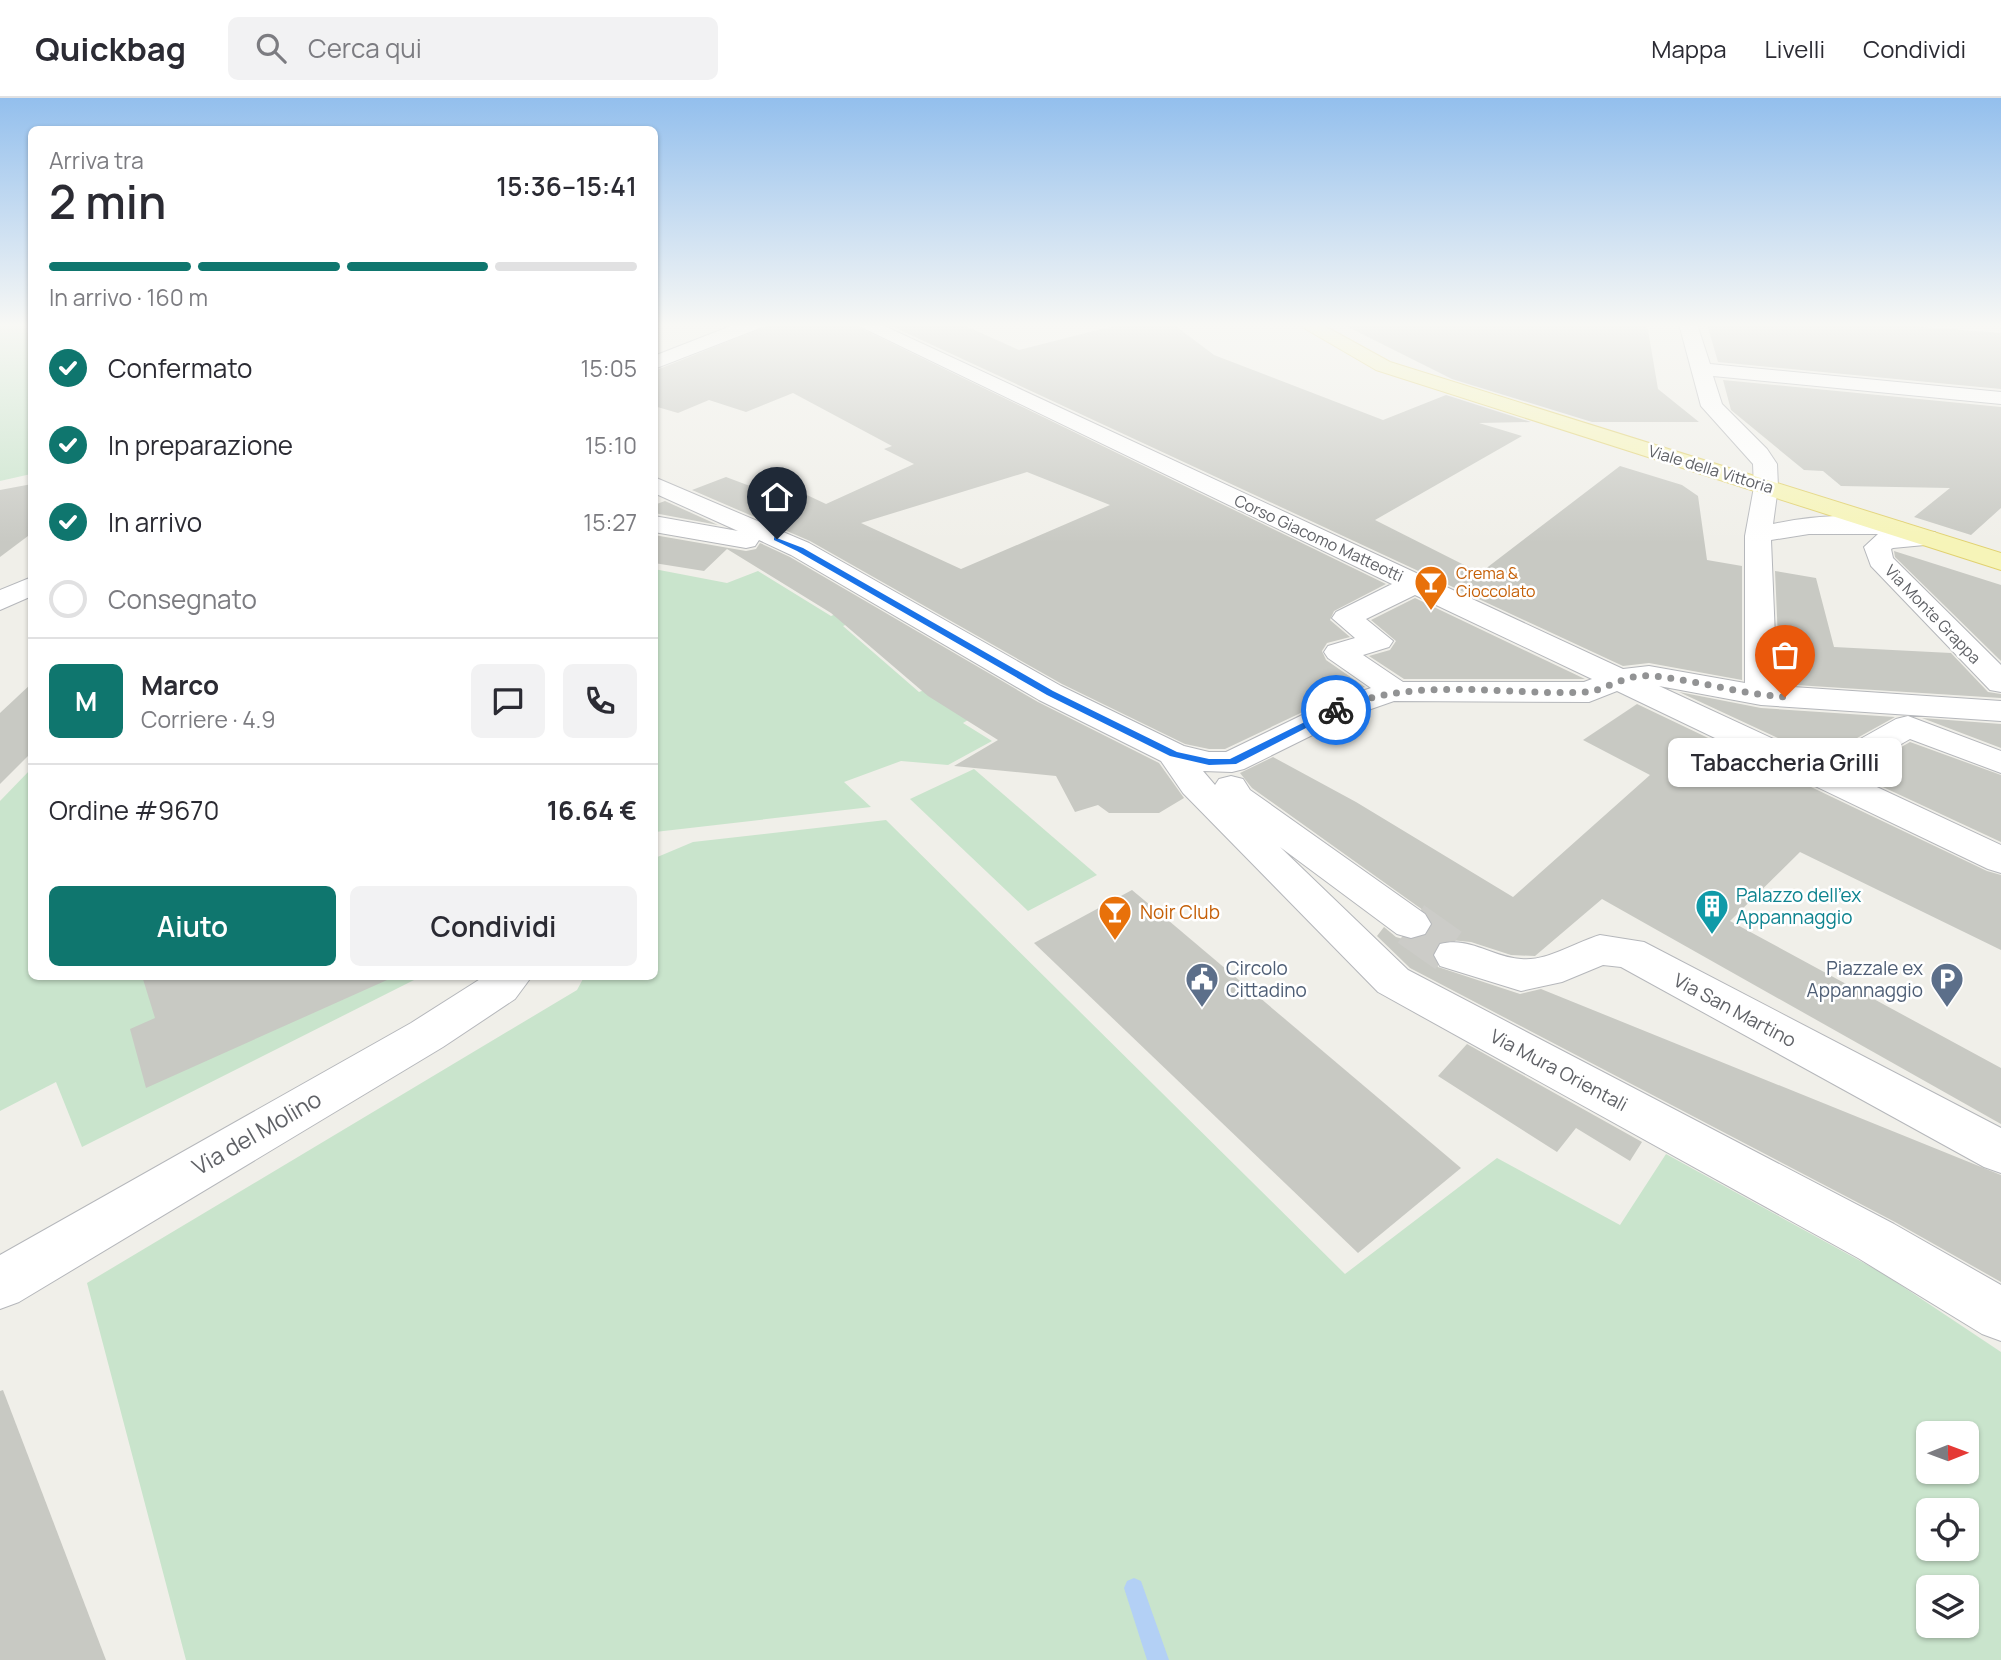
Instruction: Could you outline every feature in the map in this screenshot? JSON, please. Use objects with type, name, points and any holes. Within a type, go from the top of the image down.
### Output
[{"type":"main road","name":"Viale della Vittoria","points":[[1481,397],[2001,562]]},
{"type":"street","name":"Corso Giacomo Matteotti","points":[[1019,397],[2001,860]]},
{"type":"street","points":[[1709,397],[1712,406],[1759,454],[1765,464],[1766,487],[1758,536],[1761,695]]},
{"type":"street","points":[[658,486],[800,549],[1050,693],[1173,754],[1209,762],[1232,762],[1340,709],[1398,692],[1589,692],[1619,679],[1649,675],[1761,695],[2001,711]]},
{"type":"street","points":[[1758,536],[1817,524],[1895,528]]},
{"type":"street","points":[[658,525],[800,549]]},
{"type":"street","name":"Via Monte Grappa","points":[[1926,538],[1887,540],[1877,547],[1880,560],[2001,683]]},
{"type":"street","points":[[1398,692],[1339,652],[1378,641],[1346,618],[1416,583]]},
{"type":"street","points":[[0,601],[28,587]]},
{"type":"street","points":[[1823,775],[1908,726],[2001,763]]},
{"type":"street","name":"Via Mura Orientali","points":[[1173,754],[1195,785],[1393,981],[1876,1241],[2001,1315]]},
{"type":"street","points":[[1232,762],[1227,779],[1236,797],[1411,924]]},
{"type":"street","name":"Via San Martino","points":[[1455,955],[1521,975],[1548,971],[1600,950],[1629,953],[2001,1152]]},
{"type":"street","name":"Via del Molino","points":[[0,1284],[427,1035],[500,988],[507,980]]},
{"type":"green space","points":[[0,397],[28,397],[28,475],[0,481]]},
{"type":"green space","points":[[658,570],[727,583],[758,571],[831,616],[863,603],[877,612],[843,626],[919,692],[943,683],[976,715],[963,723],[992,741],[948,765],[901,761],[844,782],[871,807],[658,832]]},
{"type":"green space","points":[[974,769],[1097,875],[1028,911],[910,799]]},
{"type":"green space","points":[[28,772],[28,980],[414,980],[82,1147],[56,1082],[0,1111],[0,801]]},
{"type":"green space","points":[[886,820],[1345,1274],[1497,1158],[1620,1225],[1666,1154],[1884,1274],[2001,1352],[2001,1660],[186,1660],[87,1283],[577,990],[582,980],[658,980],[658,857],[693,842]]},
{"type":"building","points":[[658,397],[783,397],[746,412],[709,400],[678,413],[658,407]]},
{"type":"building","points":[[800,397],[1002,397],[1386,584],[1334,611],[1330,620],[1350,637],[1327,643],[1322,651],[1326,660],[1365,687],[1328,700],[1225,749],[1185,744],[1062,684],[810,541],[692,490],[726,477],[774,495],[792,488],[826,504],[914,464],[884,449],[892,446]],"holes":[[[1027,472],[1110,505],[961,569],[861,523]]]},
{"type":"building","points":[[1044,397],[1323,397],[1383,420],[1441,397],[1452,397],[1531,422],[1479,423],[1522,436],[1375,520],[1480,573],[1620,466],[1682,485],[1698,496],[1707,560],[1742,566],[1742,680],[1649,663],[1623,666]]},
{"type":"building","points":[[1510,397],[1668,397],[1699,422],[1592,422]]},
{"type":"building","points":[[1728,397],[1897,397],[2001,407],[2001,508],[1971,535],[1914,517],[1950,488],[1841,486],[1823,471],[1804,470],[1731,410]]},
{"type":"building","points":[[28,485],[28,536],[0,557],[0,490]]},
{"type":"building","points":[[665,501],[718,525],[658,514],[658,504]]},
{"type":"building","points":[[658,536],[746,551],[756,549],[760,543],[790,557],[1038,702],[1159,763],[1184,798],[1159,813],[1109,813],[1098,805],[1075,812],[1056,776],[954,766],[998,740],[928,696],[831,613],[727,549],[704,571],[658,564]]},
{"type":"building","points":[[1894,551],[2001,585],[2001,661],[1895,557]]},
{"type":"building","points":[[1775,571],[1816,578],[1834,647],[1951,653],[1988,692],[2001,694],[2001,698],[1780,684]]},
{"type":"building","points":[[1415,598],[1585,679],[1404,679],[1369,656],[1390,650],[1396,641],[1371,620]]},
{"type":"building","points":[[28,687],[28,756],[0,784],[0,713]]},
{"type":"building","points":[[1679,692],[1761,708],[1895,717],[1821,758]]},
{"type":"building","points":[[1637,704],[1987,871],[2001,875],[2001,950],[1800,852],[1730,921],[2001,1068],[2001,1124],[1602,899],[1535,956],[1511,955],[1471,942],[1450,940],[1438,943],[1432,954],[1438,967],[1520,994],[1541,989],[2001,1175],[2001,1282],[1895,1222],[1410,968],[1377,936],[1384,927],[1396,937],[1410,941],[1426,937],[1433,925],[1427,913],[1252,788],[1240,773],[1273,757],[1356,802],[1513,897],[1650,775],[1583,740]]},
{"type":"building","points":[[1922,718],[2001,724],[2001,748]]},
{"type":"building","points":[[1910,742],[2001,775],[2001,842],[1855,774]]},
{"type":"building","points":[[1132,890],[1461,1168],[1358,1253],[1034,943]]},
{"type":"building","points":[[143,980],[387,980],[146,1088],[130,1029],[155,1018]]},
{"type":"building","points":[[1467,1044],[1642,1142],[1630,1161],[1576,1128],[1557,1152],[1438,1076]]},
{"type":"building","points":[[3,1390],[106,1660],[0,1660],[0,1391]]},
{"type":"waterway","points":[[1134,1588],[1158,1660]]},
{"type":"tunnel","points":[[1411,924],[1455,955]]},
{"type":"way so far","points":[[1336,710],[1390,692],[1589,692],[1619,679],[1649,675],[1785,697]]},
{"type":"place","name":"Crema & Cioccolato","points":[[1431,612]]},
{"type":"place","name":"Tabaccheria Grilli","points":[[1785,697]]},
{"type":"place","name":"Palazzo dell'ex Appannaggio","points":[[1712,936]]},
{"type":"place","name":"Noir Club","points":[[1115,942]]},
{"type":"place","name":"Circolo Cittadino","points":[[1202,1009]]},
{"type":"place","name":"Piazzale ex Appannaggio","points":[[1947,1009]]},
{"type":"route","points":[[777,539],[800,549],[1050,693],[1173,754],[1209,762],[1232,762],[1336,710]]}]
